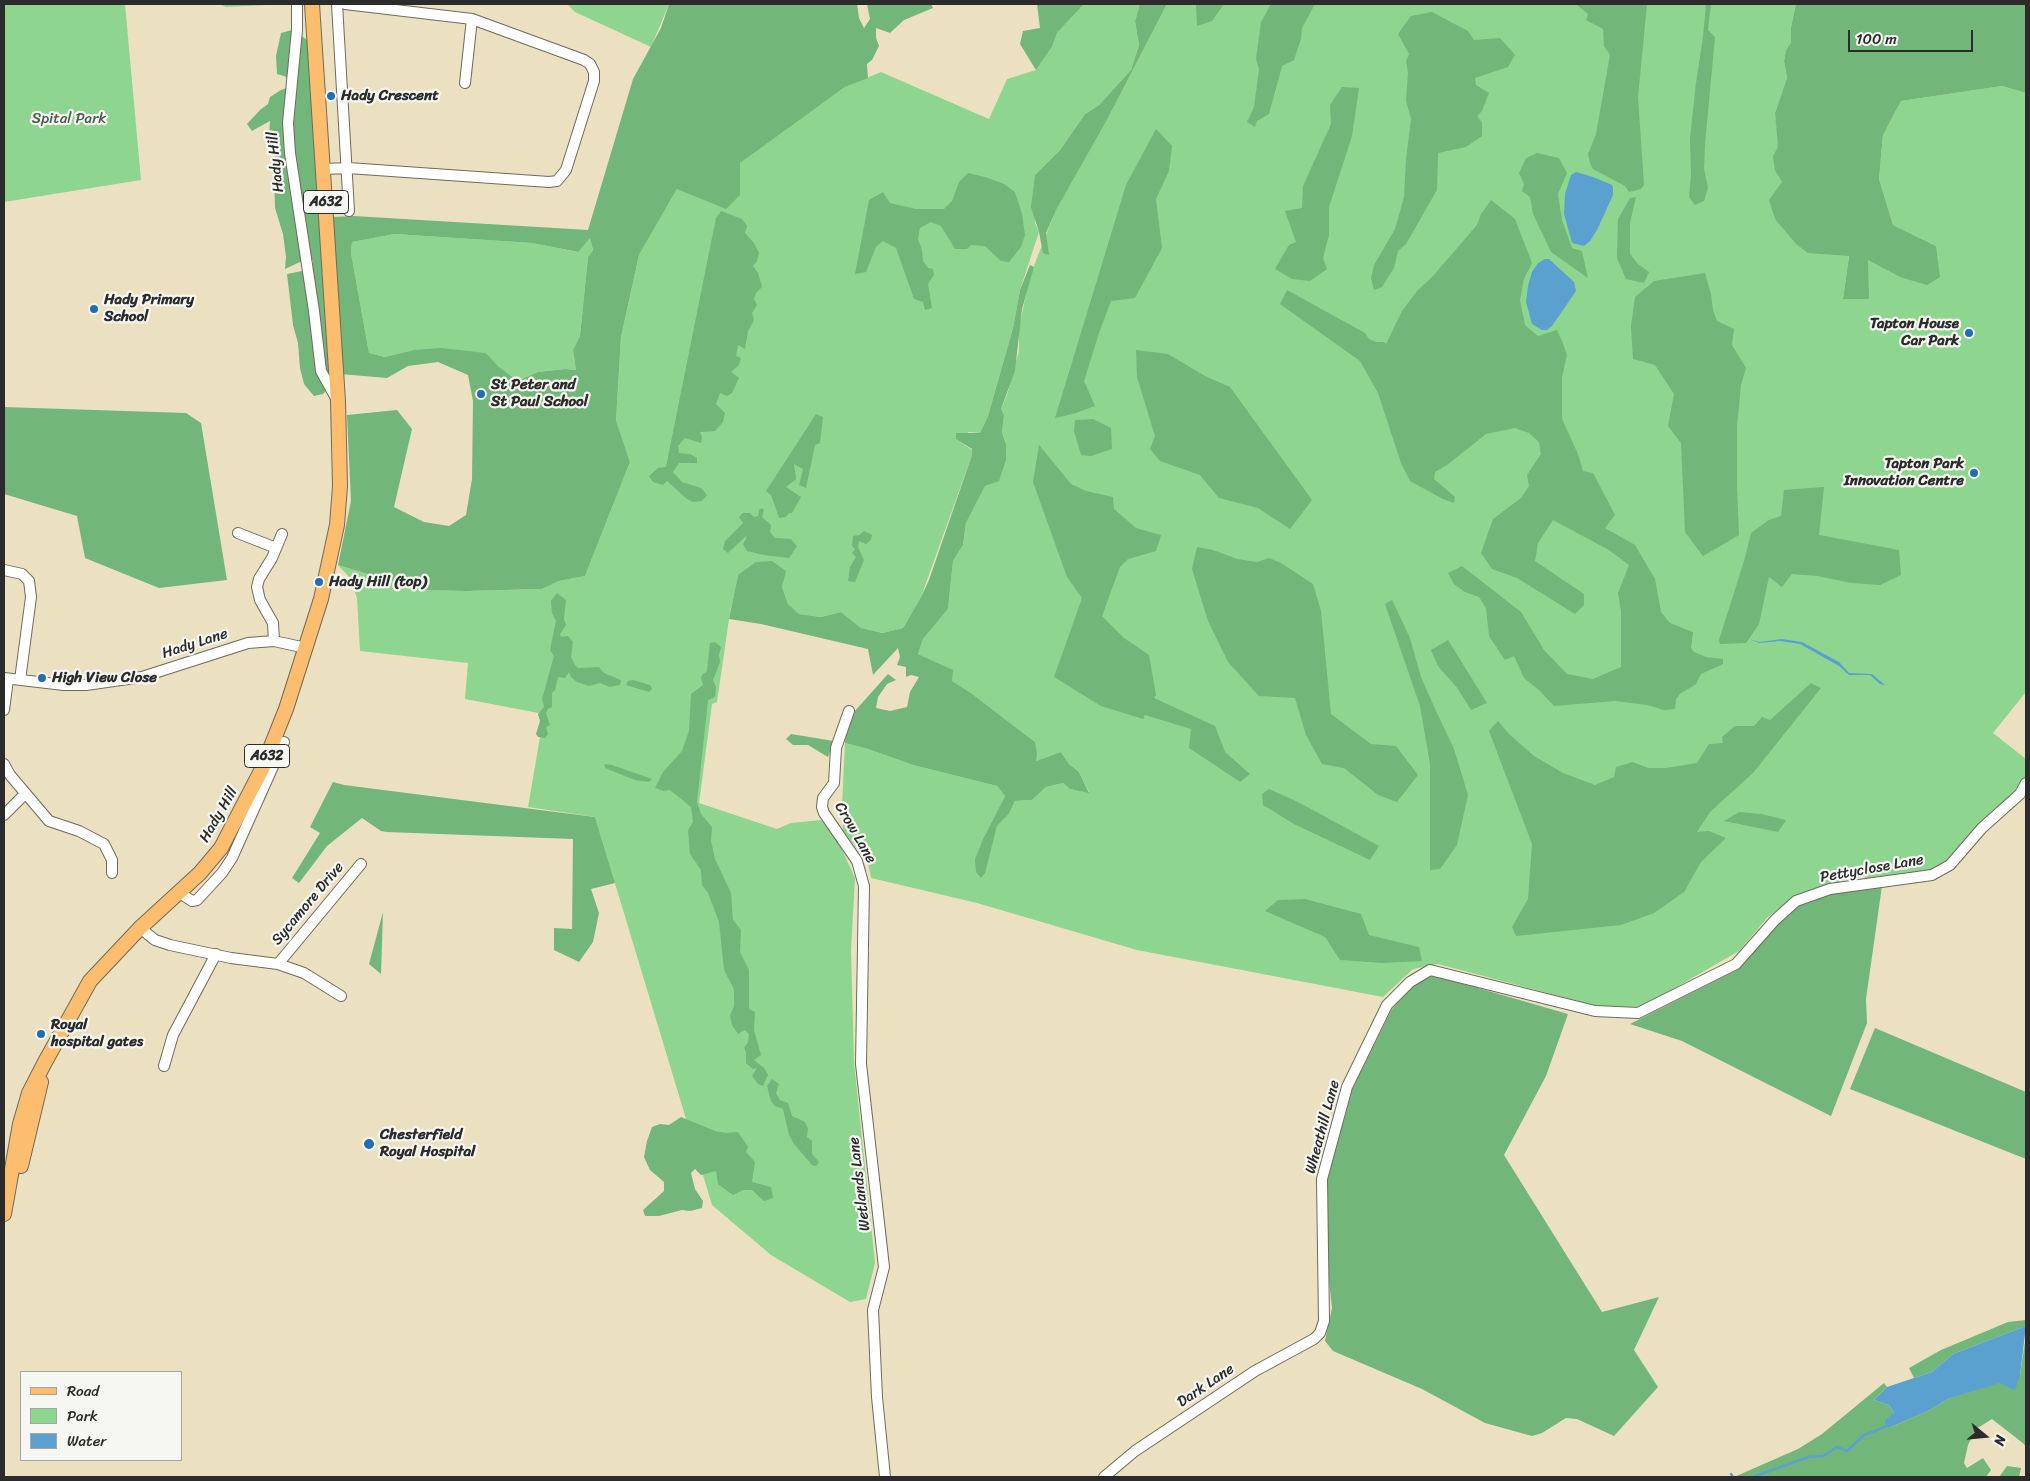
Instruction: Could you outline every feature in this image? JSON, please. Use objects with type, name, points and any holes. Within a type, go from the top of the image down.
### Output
[{"type":"main road","name":"Hady Hill","points":[[4,1214],[44,1062],[90,981],[140,928],[180,893],[218,852],[262,769],[286,709],[321,599],[337,525],[340,486],[338,401],[312,4]]},
{"type":"street","name":"Hady Hill","points":[[297,4],[297,30],[288,123],[290,153],[314,311],[320,371],[338,401]]},
{"type":"street","points":[[337,4],[350,211]]},
{"type":"street","points":[[324,169],[348,168],[557,181],[563,176],[594,81],[594,72],[590,64],[584,60],[472,19],[345,4]]},
{"type":"street","points":[[465,83],[472,19]]},
{"type":"street","points":[[238,533],[276,548]]},
{"type":"street","points":[[274,641],[272,623],[260,600],[257,587],[259,578],[267,568],[282,534]]},
{"type":"street","points":[[4,570],[22,574],[29,581],[31,597],[20,680]]},
{"type":"street","name":"Hady Lane","points":[[6,678],[64,685],[86,685],[142,678],[248,643],[274,641],[305,654]]},
{"type":"street","points":[[4,710],[6,678]]},
{"type":"street","name":"Crow Lane","points":[[849,711],[836,748],[834,783],[823,798],[822,807],[824,813],[861,867],[864,886]]},
{"type":"street","name":"Hady Hill","points":[[180,893],[192,900],[197,900],[222,873],[232,858],[284,742]]},
{"type":"street","points":[[4,764],[10,775],[49,821],[79,831],[104,844],[112,860],[112,874]]},
{"type":"street","name":"Pettyclose Lane","points":[[1430,970],[1595,1011],[1638,1013],[1736,964],[1775,920],[1796,901],[1830,889],[1932,875],[1950,865],[1982,828],[2023,798],[2026,783]]},
{"type":"street","points":[[4,815],[25,794]]},
{"type":"street","name":"Sycamore Drive","points":[[278,964],[361,864]]},
{"type":"street","name":"Wetlands Lane","points":[[864,886],[861,1064],[884,1267],[873,1310],[877,1397],[885,1477]]},
{"type":"street","name":"Sycamore Drive","points":[[140,928],[155,940],[170,945],[231,958],[278,964],[304,972],[341,996]]},
{"type":"street","points":[[164,1066],[173,1035],[216,954]]},
{"type":"street","name":"Wheathill Lane","points":[[1324,1321],[1322,1179],[1347,1087],[1387,1005],[1410,982],[1430,970]]},
{"type":"street","name":"Dark Lane","points":[[1104,1477],[1135,1452],[1255,1371],[1314,1339],[1320,1333],[1324,1321]]},
{"type":"green space","name":"Spital Park","points":[[4,4],[125,4],[141,180],[4,202]]},
{"type":"green space","points":[[219,4],[288,4],[226,7]]},
{"type":"green space","points":[[567,4],[669,4],[651,47],[575,12]]},
{"type":"green space","name":"St Peter and St Paul School","points":[[669,4],[857,4],[859,18],[864,28],[870,19],[867,4],[931,4],[933,8],[904,20],[890,33],[876,28],[876,38],[879,46],[872,60],[867,64],[868,78],[845,87],[740,163],[740,195],[726,209],[677,189],[639,255],[621,337],[616,421],[630,462],[585,576],[559,581],[542,589],[421,590],[338,565],[351,501],[347,415],[397,410],[412,429],[394,507],[424,522],[449,526],[466,515],[472,479],[473,401],[468,375],[438,362],[408,366],[387,378],[340,374],[332,217],[354,216],[588,230],[633,79],[661,28]],"holes":[[[395,234],[532,243],[578,252],[590,238],[593,250],[588,257],[580,336],[573,350],[576,370],[565,369],[538,372],[522,379],[511,376],[486,353],[441,348],[414,350],[385,357],[369,353],[351,253],[352,242]]]},
{"type":"green space","points":[[1037,4],[1084,4],[1057,33],[1052,47],[1036,70],[1020,44],[1023,31],[1040,28]]},
{"type":"green space","points":[[1084,4],[1140,4],[1135,21],[1139,45],[1131,70],[1099,105],[1085,114],[1060,150],[1035,175],[1035,223],[1039,232],[1020,290],[1013,328],[988,416],[980,433],[969,432],[956,439],[972,450],[972,455],[921,597],[903,628],[884,633],[861,628],[841,612],[821,617],[799,614],[788,604],[782,587],[738,575],[729,619],[717,702],[712,704],[699,803],[777,829],[791,823],[821,820],[838,841],[855,878],[851,950],[854,1062],[875,1263],[866,1299],[850,1302],[771,1255],[712,1205],[595,817],[528,807],[544,714],[465,699],[468,663],[360,651],[357,598],[350,578],[338,565],[421,590],[542,589],[559,581],[585,576],[630,462],[616,422],[621,337],[639,255],[677,189],[740,195],[739,163],[845,87],[881,72],[989,119],[1007,79],[1036,70],[1052,47],[1057,33]]},
{"type":"green space","points":[[1140,4],[1167,4],[1107,120],[1057,208],[1046,233],[1049,255],[1043,253],[1031,207],[1035,175],[1060,150],[1085,114],[1099,105],[1131,70],[1139,45],[1135,21]]},
{"type":"green space","points":[[1167,4],[1796,4],[1791,27],[1791,42],[1786,50],[1784,61],[1787,78],[1775,113],[1779,147],[1775,171],[1782,182],[1849,255],[1843,299],[1867,259],[1900,277],[1936,246],[1893,225],[1879,179],[1883,135],[1901,101],[2002,86],[2026,93],[2026,692],[1993,733],[2026,759],[2026,783],[1950,865],[1932,875],[1865,884],[1865,873],[1793,897],[1767,918],[1739,951],[1642,1007],[1597,1006],[1438,964],[1413,969],[1383,997],[1137,950],[977,903],[871,878],[868,862],[843,831],[842,806],[845,743],[913,765],[997,786],[1005,796],[984,837],[990,849],[997,826],[1009,814],[1015,801],[1032,800],[1046,787],[1063,783],[1070,789],[1089,792],[1079,772],[1069,764],[1061,752],[1036,761],[1035,742],[971,693],[952,681],[952,670],[918,654],[923,639],[948,609],[953,561],[963,545],[966,523],[1006,444],[1002,433],[1004,415],[1001,409],[1007,395],[1019,351],[1019,328],[1028,285],[1035,263],[1057,207],[1107,120]]},
{"type":"green space","points":[[1196,4],[1224,4],[1212,21],[1197,26]]},
{"type":"green space","points":[[1271,4],[1315,4],[1302,28],[1301,39],[1294,60],[1282,66],[1269,114],[1257,121],[1255,127],[1247,122],[1254,107],[1259,69],[1256,59],[1261,22]]},
{"type":"green space","points":[[1576,4],[1647,4],[1638,97],[1644,185],[1641,189],[1629,192],[1625,186],[1593,169],[1590,163],[1588,154],[1596,134],[1610,55],[1604,46],[1603,29],[1586,20],[1588,14]]},
{"type":"green space","points":[[1706,4],[1711,4],[1708,30],[1715,37],[1705,144],[1704,169],[1708,188],[1704,201],[1695,205],[1689,197],[1691,175],[1690,138]]},
{"type":"green space","points":[[1796,4],[2026,4],[2026,93],[2002,86],[1901,101],[1883,135],[1879,179],[1893,225],[1936,246],[1940,277],[1927,285],[1900,277],[1868,260],[1869,299],[1843,299],[1849,256],[1808,253],[1796,244],[1775,219],[1769,200],[1782,182],[1775,171],[1773,156],[1778,147],[1775,113],[1787,78],[1784,61],[1786,50],[1791,42],[1791,27]]},
{"type":"green space","points":[[1432,12],[1468,31],[1474,40],[1500,38],[1515,55],[1508,67],[1475,78],[1476,85],[1489,93],[1482,111],[1477,116],[1482,122],[1482,136],[1466,147],[1438,153],[1437,190],[1406,244],[1398,251],[1394,268],[1382,287],[1374,290],[1371,278],[1374,265],[1395,229],[1404,197],[1411,119],[1406,101],[1408,72],[1406,61],[1409,54],[1398,34],[1411,16]]},
{"type":"green space","points":[[292,30],[306,39],[314,48],[331,385],[323,394],[314,396],[304,384],[300,368],[287,274],[312,269],[313,260],[300,262],[285,269],[286,257],[283,234],[275,208],[274,175],[279,167],[269,138],[270,121],[252,131],[247,124],[268,104],[270,97],[281,90],[298,84],[277,74],[276,56],[281,33]]},
{"type":"green space","points":[[1342,87],[1359,88],[1352,136],[1329,207],[1329,235],[1323,258],[1327,269],[1310,281],[1292,279],[1275,269],[1289,245],[1296,242],[1285,211],[1302,208],[1303,186],[1331,124],[1330,105]]},
{"type":"green space","points":[[1156,129],[1172,146],[1169,171],[1156,199],[1162,248],[1135,298],[1111,301],[1084,381],[1095,406],[1055,418],[1126,185]]},
{"type":"green space","points":[[1537,153],[1559,158],[1567,173],[1558,194],[1562,220],[1572,248],[1582,251],[1588,278],[1551,252],[1533,214],[1530,197],[1522,191],[1524,184],[1519,173],[1526,158]]},
{"type":"green space","points":[[968,173],[1004,184],[1015,192],[1022,214],[1025,235],[1021,247],[1009,262],[1001,261],[985,246],[971,245],[967,249],[955,249],[941,226],[931,222],[920,228],[918,239],[923,261],[928,268],[933,269],[934,275],[928,284],[932,308],[925,310],[923,302],[914,299],[896,248],[883,241],[876,247],[866,272],[855,274],[869,200],[883,192],[890,203],[916,209],[944,209],[952,201],[959,182]]},
{"type":"green space","points":[[1636,197],[1630,223],[1630,254],[1638,264],[1649,272],[1644,283],[1626,279],[1617,258],[1618,219],[1630,198]]},
{"type":"green space","points":[[1491,200],[1515,219],[1532,263],[1524,279],[1520,300],[1525,325],[1538,336],[1557,330],[1567,355],[1562,377],[1562,419],[1578,454],[1583,471],[1593,473],[1615,515],[1605,528],[1635,545],[1655,579],[1661,612],[1670,623],[1693,632],[1691,648],[1694,652],[1706,657],[1723,659],[1723,664],[1701,674],[1696,684],[1680,694],[1676,699],[1675,709],[1664,710],[1647,705],[1615,701],[1554,706],[1524,678],[1514,656],[1505,660],[1489,636],[1486,608],[1479,597],[1465,592],[1454,584],[1448,573],[1462,566],[1521,612],[1544,650],[1567,674],[1593,679],[1621,667],[1621,611],[1618,593],[1629,565],[1609,550],[1553,520],[1538,543],[1535,561],[1584,594],[1584,605],[1575,614],[1517,578],[1492,569],[1481,553],[1493,519],[1521,498],[1529,486],[1527,475],[1541,454],[1539,442],[1529,433],[1515,428],[1486,434],[1447,465],[1435,472],[1434,479],[1455,497],[1454,503],[1443,499],[1410,481],[1401,463],[1378,393],[1360,361],[1280,304],[1287,290],[1365,333],[1369,339],[1386,344],[1402,311],[1417,291],[1433,276],[1477,225],[1481,214]]},
{"type":"green space","points":[[721,211],[742,219],[747,226],[745,233],[754,243],[759,253],[757,261],[753,266],[758,273],[762,287],[756,293],[754,299],[757,305],[752,313],[754,320],[748,331],[745,349],[738,345],[736,356],[741,358],[739,365],[731,372],[739,378],[732,393],[727,396],[720,393],[716,404],[725,413],[723,422],[715,431],[700,432],[702,437],[701,443],[685,438],[678,446],[679,453],[690,454],[697,458],[697,463],[679,463],[673,472],[682,482],[701,488],[707,495],[702,501],[693,502],[667,481],[663,485],[653,482],[649,476],[658,468],[666,467],[716,218]]},
{"type":"green space","points":[[395,234],[532,243],[577,252],[590,237],[593,250],[588,257],[580,336],[573,350],[576,370],[565,369],[538,372],[522,379],[511,376],[486,353],[414,350],[385,357],[369,353],[351,253],[352,242]]},
{"type":"green space","points":[[1030,265],[1034,267],[1022,309],[1015,371],[1001,409],[1004,415],[1002,433],[1006,444],[1006,460],[999,481],[985,486],[966,523],[963,545],[953,561],[948,609],[923,639],[918,654],[953,670],[952,681],[971,693],[1035,742],[1036,761],[1061,752],[1069,764],[1079,772],[1089,793],[1070,789],[1063,783],[1046,787],[1032,800],[1015,801],[1009,814],[997,826],[985,873],[981,878],[976,872],[975,859],[1005,796],[997,786],[913,765],[845,743],[846,730],[854,712],[888,674],[896,680],[887,684],[878,697],[876,708],[890,711],[907,707],[910,692],[919,677],[911,675],[906,677],[906,667],[897,665],[900,657],[898,648],[873,675],[868,649],[761,624],[729,619],[738,575],[756,562],[772,561],[786,571],[782,587],[788,604],[799,614],[821,617],[841,612],[861,628],[883,633],[903,628],[929,580],[972,455],[972,449],[956,439],[956,433],[980,433],[988,416],[1013,328],[1020,290]]},
{"type":"green space","points":[[1705,273],[1717,321],[1734,329],[1732,345],[1746,368],[1741,385],[1737,426],[1739,535],[1703,556],[1685,532],[1681,443],[1668,426],[1674,394],[1655,365],[1633,359],[1631,326],[1635,297],[1654,281]]},
{"type":"green space","points":[[1136,350],[1168,354],[1205,376],[1230,387],[1312,500],[1290,529],[1258,508],[1219,498],[1200,475],[1160,461],[1150,449],[1155,436],[1137,377]]},
{"type":"green space","points":[[4,407],[186,413],[201,423],[227,580],[159,588],[85,558],[77,516],[4,494]]},
{"type":"green space","points":[[816,414],[823,417],[820,443],[815,445],[806,488],[799,485],[803,469],[794,464],[796,479],[786,487],[801,497],[792,513],[789,513],[786,517],[779,518],[771,495],[766,491]]},
{"type":"green space","points":[[1093,419],[1111,428],[1112,449],[1091,456],[1081,455],[1074,431],[1075,420]]},
{"type":"green space","points":[[1039,445],[1071,484],[1086,491],[1113,497],[1114,509],[1136,528],[1161,535],[1156,551],[1128,559],[1120,567],[1102,616],[1124,638],[1149,655],[1156,695],[1154,698],[1215,726],[1225,752],[1250,774],[1240,782],[1189,748],[1191,729],[1145,715],[1143,719],[1101,706],[1054,677],[1082,598],[1067,577],[1033,482]]},
{"type":"green space","points":[[1824,487],[1819,535],[1899,550],[1901,575],[1880,585],[1792,574],[1782,587],[1769,577],[1759,624],[1746,643],[1720,644],[1719,640],[1751,533],[1769,520],[1781,516],[1784,490]]},
{"type":"green space","points":[[762,508],[764,510],[762,517],[771,525],[770,532],[775,538],[791,539],[797,546],[789,558],[747,551],[743,544],[746,536],[728,553],[723,549],[725,541],[743,523],[739,517],[743,513],[750,513],[754,517],[758,516],[759,510]]},
{"type":"green space","points":[[864,531],[872,535],[871,540],[866,544],[859,541],[858,547],[864,560],[855,582],[848,581],[850,567],[856,557],[852,553],[855,549],[852,546],[853,536],[859,535]]},
{"type":"green space","points":[[1197,547],[1213,550],[1237,559],[1257,562],[1269,558],[1281,563],[1313,584],[1321,611],[1331,714],[1371,744],[1396,746],[1418,775],[1397,802],[1378,795],[1344,768],[1322,764],[1306,735],[1295,698],[1259,696],[1228,662],[1208,621],[1192,569]]},
{"type":"green space","points":[[557,593],[566,600],[564,619],[566,625],[560,634],[561,637],[568,636],[573,642],[571,657],[575,665],[578,668],[599,667],[604,673],[621,680],[620,685],[610,687],[600,683],[589,686],[577,682],[571,677],[569,672],[565,678],[558,677],[555,690],[552,693],[552,707],[546,713],[550,725],[546,727],[548,734],[545,738],[538,737],[536,734],[540,721],[538,714],[544,707],[542,699],[554,656],[550,650],[556,621],[552,613],[551,601]]},
{"type":"green space","points":[[1392,600],[1410,638],[1421,677],[1454,749],[1468,795],[1457,845],[1440,869],[1430,870],[1430,764],[1420,706],[1385,604]]},
{"type":"green space","points":[[1448,640],[1487,703],[1471,710],[1458,689],[1438,666],[1431,650]]},
{"type":"green space","points":[[715,642],[721,647],[720,662],[713,680],[716,687],[715,697],[708,700],[697,802],[701,814],[712,827],[711,841],[715,859],[731,893],[733,920],[741,930],[740,952],[749,970],[749,1009],[755,1012],[754,1030],[761,1055],[754,1060],[764,1068],[768,1075],[763,1086],[758,1084],[752,1076],[757,1068],[753,1069],[746,1063],[744,1048],[748,1042],[749,1034],[745,1030],[738,1034],[732,1025],[730,1016],[734,1006],[734,989],[724,970],[719,922],[708,893],[702,885],[701,870],[690,854],[688,830],[693,822],[691,807],[670,790],[664,791],[655,788],[663,772],[682,751],[689,731],[691,694],[703,685],[701,678],[707,671],[710,643]]},
{"type":"green space","points":[[633,680],[650,685],[652,689],[649,692],[626,685],[628,681]]},
{"type":"green space","points":[[1811,683],[1821,688],[1753,773],[1710,812],[1697,832],[1709,831],[1726,838],[1701,862],[1684,892],[1654,913],[1621,925],[1516,936],[1512,927],[1528,899],[1532,844],[1489,731],[1498,721],[1509,734],[1534,756],[1563,773],[1595,785],[1614,777],[1616,767],[1633,762],[1648,768],[1666,768],[1697,763],[1709,744],[1723,743],[1722,737],[1735,726],[1754,726],[1762,717],[1770,720]]},
{"type":"green space","points":[[791,734],[834,741],[828,757],[808,745],[793,745],[786,739]]},
{"type":"green space","points":[[604,764],[652,779],[649,782],[635,780],[605,768]]},
{"type":"green space","points":[[333,782],[344,785],[595,817],[615,883],[591,889],[599,913],[593,942],[579,962],[554,950],[554,928],[572,929],[573,839],[387,832],[381,831],[362,818],[327,846],[299,883],[292,878],[320,833],[310,827]]},
{"type":"green space","points":[[1269,789],[1298,802],[1379,846],[1370,860],[1294,824],[1263,805],[1262,794]]},
{"type":"green space","points":[[1739,812],[1761,814],[1786,820],[1778,832],[1724,821]]},
{"type":"green space","points":[[1882,886],[1866,999],[1867,1023],[1831,1116],[1682,1041],[1630,1024],[1737,970],[1776,924],[1797,905],[1830,892]]},
{"type":"green space","points":[[1305,899],[1361,914],[1369,935],[1419,947],[1422,961],[1382,963],[1340,960],[1325,937],[1265,911],[1278,900]]},
{"type":"green space","points":[[383,912],[381,974],[369,964]]},
{"type":"green space","points":[[1433,975],[1568,1014],[1546,1076],[1504,1155],[1602,1312],[1659,1297],[1634,1350],[1658,1387],[1614,1436],[1577,1419],[1566,1418],[1542,1433],[1532,1436],[1485,1423],[1422,1389],[1333,1351],[1325,1341],[1332,1308],[1328,1271],[1327,1181],[1352,1090],[1392,1009],[1413,986]]},
{"type":"green space","points":[[1875,1028],[2026,1092],[2026,1159],[1850,1089]]},
{"type":"green space","points":[[772,1079],[779,1084],[776,1093],[780,1100],[788,1103],[792,1116],[805,1122],[808,1129],[807,1137],[812,1141],[812,1154],[819,1162],[816,1166],[812,1165],[794,1144],[789,1135],[783,1109],[775,1106],[771,1101],[767,1086]]},
{"type":"green space","points":[[681,1117],[715,1131],[726,1133],[738,1132],[748,1147],[746,1152],[755,1162],[752,1182],[771,1187],[773,1198],[764,1201],[752,1190],[743,1190],[733,1195],[718,1184],[716,1171],[701,1175],[695,1169],[691,1173],[695,1189],[703,1201],[702,1208],[690,1211],[682,1210],[659,1216],[645,1216],[643,1210],[664,1191],[664,1182],[650,1170],[644,1157],[652,1127],[660,1124],[669,1125]]},
{"type":"green space","points":[[2026,1320],[2026,1326],[1953,1354],[1932,1372],[1914,1378],[1909,1368],[1941,1350],[2008,1322]]},
{"type":"green space","points":[[2026,1335],[2026,1448],[2024,1444],[1992,1419],[1976,1429],[1968,1445],[1964,1463],[1967,1468],[1983,1458],[1991,1470],[1986,1477],[1734,1477],[1798,1449],[1822,1434],[1884,1383],[1887,1387],[1874,1400],[1889,1405],[1894,1413],[1891,1427],[1930,1410],[1948,1399],[2020,1375]]},
{"type":"green space","points":[[2007,1466],[2021,1468],[2019,1477],[1999,1477]]},
{"type":"water","points":[[1576,172],[1612,185],[1613,188],[1613,195],[1597,230],[1590,241],[1584,246],[1572,243],[1564,214],[1565,194],[1571,175]]},
{"type":"water","points":[[1549,259],[1574,282],[1576,291],[1552,326],[1547,330],[1542,330],[1532,324],[1526,302],[1532,272],[1538,263]]},
{"type":"water","points":[[1749,639],[1759,642],[1782,639],[1802,642],[1839,662],[1849,673],[1872,674],[1885,685],[1880,684],[1870,675],[1849,675],[1839,666],[1800,644],[1780,641],[1759,643]]},
{"type":"water","points":[[2026,1326],[2020,1375],[2015,1390],[1999,1383],[1948,1399],[1930,1410],[1891,1427],[1885,1427],[1885,1420],[1894,1413],[1889,1405],[1874,1400],[1887,1387],[1932,1372],[1953,1354]]},
{"type":"waterway","points":[[1753,1477],[1808,1457],[1823,1456],[1837,1447],[1847,1451],[1864,1435],[1885,1427]]},
{"type":"place","name":"Hady Crescent","points":[[331,96]]},
{"type":"place","name":"Hady Primary School","points":[[94,309]]},
{"type":"place","name":"Tapton House Car Park","points":[[1969,333]]},
{"type":"place","name":"St Peter and St Paul School","points":[[481,394]]},
{"type":"place","name":"Tapton Park Innovation Centre","points":[[1974,473]]},
{"type":"place","name":"Hady Hill (top)","points":[[319,582]]},
{"type":"place","name":"High View Close","points":[[42,678]]},
{"type":"place","name":"Royal hospital gates","points":[[41,1034]]},
{"type":"place","name":"Chesterfield Royal Hospital","points":[[369,1144]]}]
